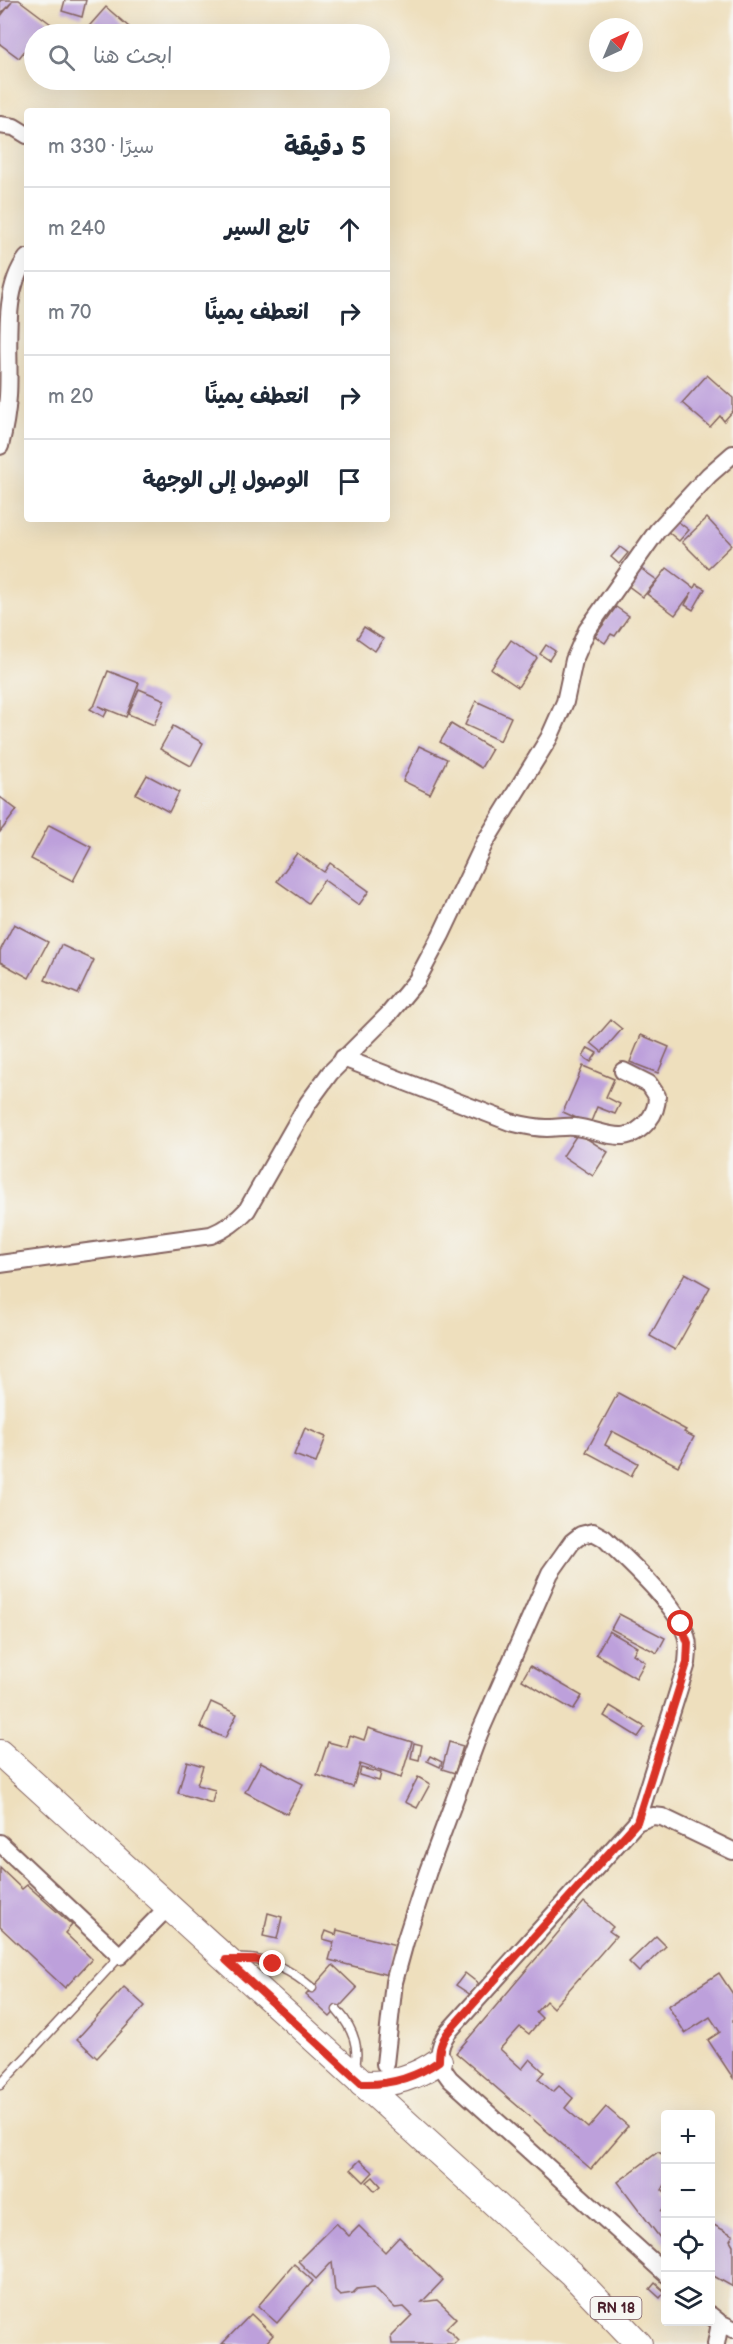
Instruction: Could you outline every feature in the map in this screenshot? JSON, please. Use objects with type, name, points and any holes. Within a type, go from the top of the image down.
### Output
[{"type":"main road","name":"RN 18","points":[[0,1753],[572,2274],[660,2344]]},
{"type":"main road","points":[[357,2080],[382,2084],[403,2080],[428,2069],[439,2061]]},
{"type":"main road","name":"RN 18","points":[[572,2274],[639,2344]]},
{"type":"street","points":[[0,125],[14,127],[24,133]]},
{"type":"street","points":[[0,446],[8,396],[7,304],[10,285],[24,263]]},
{"type":"street","points":[[0,1264],[211,1235],[231,1225],[247,1210],[308,1103],[330,1073],[388,1014],[417,980],[485,842],[549,738],[565,702],[574,660],[587,630],[657,531],[709,475],[733,454]]},
{"type":"street","points":[[344,1058],[510,1122],[528,1127],[573,1126],[610,1136],[635,1134],[655,1110],[657,1096],[649,1084],[623,1071]]},
{"type":"street","points":[[385,2064],[394,1982],[428,1871],[479,1734],[550,1573],[572,1542],[581,1535],[593,1532],[604,1538],[662,1598],[681,1624],[688,1643],[687,1663],[637,1822],[448,2032],[442,2040],[439,2061],[450,2079],[664,2272]]},
{"type":"street","points":[[637,1822],[653,1816],[662,1817],[733,1851]]},
{"type":"street","points":[[0,1843],[120,1956],[168,1907]]},
{"type":"street","points":[[717,2344],[721,2322]]},
{"type":"lane","points":[[0,2084],[120,1956]]},
{"type":"lane","points":[[226,1960],[250,1959],[273,1964],[300,1978],[312,1988]]},
{"type":"lane","points":[[337,2010],[345,2019],[355,2041],[357,2080]]},
{"type":"building","points":[[0,0],[19,0],[51,24],[24,24],[24,52],[19,58],[0,44],[0,17],[12,2],[0,14]]},
{"type":"building","points":[[65,0],[86,0],[82,17],[62,11]]},
{"type":"building","points":[[106,7],[126,24],[91,24]]},
{"type":"building","points":[[707,375],[733,398],[733,411],[724,421],[720,416],[710,427],[682,403]]},
{"type":"building","points":[[707,518],[732,545],[708,568],[682,542]]},
{"type":"building","points":[[676,520],[689,530],[679,541],[667,531]]},
{"type":"building","points":[[620,547],[628,553],[619,564],[611,557]]},
{"type":"building","points":[[640,568],[657,580],[643,597],[627,585]]},
{"type":"building","points":[[667,568],[694,588],[696,584],[705,589],[693,610],[685,605],[692,592],[675,615],[647,594]]},
{"type":"building","points":[[616,607],[629,616],[615,636],[611,634],[605,643],[595,636]]},
{"type":"building","points":[[364,627],[383,639],[375,651],[357,638]]},
{"type":"building","points":[[511,640],[537,658],[518,687],[491,669]]},
{"type":"building","points":[[546,645],[555,651],[549,660],[540,654]]},
{"type":"building","points":[[108,671],[139,683],[126,717],[99,706],[107,711],[104,717],[90,709],[95,704]]},
{"type":"building","points":[[139,689],[165,700],[154,725],[128,714]]},
{"type":"building","points":[[476,701],[511,717],[500,741],[465,725]]},
{"type":"building","points":[[451,724],[492,749],[481,768],[440,742]]},
{"type":"building","points":[[173,726],[203,743],[191,766],[160,749]]},
{"type":"building","points":[[419,746],[447,759],[430,794],[403,781]]},
{"type":"building","points":[[147,775],[179,792],[169,812],[136,794]]},
{"type":"building","points":[[0,797],[17,810],[0,832]]},
{"type":"building","points":[[49,825],[91,847],[73,881],[31,859]]},
{"type":"building","points":[[297,853],[324,872],[330,863],[369,891],[359,905],[324,880],[308,903],[277,881]]},
{"type":"building","points":[[14,924],[48,942],[29,978],[0,962],[0,951]]},
{"type":"building","points":[[61,945],[94,960],[78,994],[45,980]]},
{"type":"building","points":[[611,1020],[622,1029],[602,1052],[591,1043]]},
{"type":"building","points":[[641,1035],[669,1047],[658,1073],[630,1062]]},
{"type":"building","points":[[588,1048],[597,1053],[591,1062],[583,1057]]},
{"type":"building","points":[[583,1066],[614,1079],[606,1097],[620,1104],[615,1114],[597,1107],[590,1124],[563,1112]]},
{"type":"building","points":[[578,1133],[608,1152],[593,1176],[563,1156]]},
{"type":"building","points":[[685,1273],[710,1287],[675,1350],[650,1336]]},
{"type":"building","points":[[618,1393],[686,1430],[684,1432],[694,1437],[678,1466],[612,1431],[605,1445],[638,1463],[631,1476],[586,1452]]},
{"type":"building","points":[[305,1428],[326,1437],[316,1463],[294,1455]]},
{"type":"building","points":[[619,1614],[665,1638],[657,1653],[611,1629]]},
{"type":"building","points":[[609,1631],[637,1647],[633,1654],[645,1662],[636,1678],[596,1654]]},
{"type":"building","points":[[530,1666],[582,1696],[573,1710],[522,1680]]},
{"type":"building","points":[[211,1702],[237,1714],[225,1738],[200,1727]]},
{"type":"building","points":[[610,1706],[645,1727],[638,1737],[604,1716]]},
{"type":"building","points":[[368,1728],[412,1742],[401,1778],[360,1764],[353,1787],[317,1775],[328,1742],[347,1747],[350,1735],[364,1740]]},
{"type":"building","points":[[449,1742],[463,1746],[455,1773],[442,1769]]},
{"type":"building","points":[[414,1743],[422,1745],[419,1760],[411,1758]]},
{"type":"building","points":[[430,1756],[442,1762],[440,1767],[427,1761]]},
{"type":"building","points":[[187,1761],[203,1766],[197,1785],[215,1790],[212,1803],[178,1793]]},
{"type":"building","points":[[261,1762],[303,1784],[287,1814],[245,1792]]},
{"type":"building","points":[[361,1768],[381,1773],[379,1781],[359,1775]]},
{"type":"building","points":[[418,1777],[430,1784],[417,1808],[405,1802]]},
{"type":"building","points":[[0,1868],[22,1889],[27,1885],[72,1925],[65,1933],[92,1959],[65,1988],[0,1927]]},
{"type":"building","points":[[584,1902],[613,1927],[609,1931],[616,1936],[553,2008],[546,2001],[536,2012],[542,2018],[529,2034],[520,2027],[500,2049],[522,2069],[530,2059],[544,2072],[538,2079],[553,2092],[559,2086],[573,2098],[565,2108],[588,2128],[606,2107],[628,2126],[591,2169],[456,2053]]},
{"type":"building","points":[[268,1913],[282,1917],[277,1939],[263,1936]]},
{"type":"building","points":[[337,1930],[396,1945],[388,1975],[329,1960],[334,1942],[323,1939],[326,1931],[336,1935]]},
{"type":"building","points":[[656,1936],[666,1946],[639,1972],[629,1962]]},
{"type":"building","points":[[333,1965],[357,1988],[330,2017],[306,1995]]},
{"type":"building","points":[[465,1973],[479,1984],[471,1995],[456,1985]]},
{"type":"building","points":[[719,1973],[733,1994],[733,2078],[708,2040],[720,2032],[710,2017],[685,2033],[668,2006]]},
{"type":"building","points":[[124,1987],[145,2006],[97,2058],[77,2039]]},
{"type":"building","points":[[658,2152],[661,2154],[661,2239],[618,2182]]},
{"type":"building","points":[[360,2160],[373,2172],[364,2182],[351,2169]]},
{"type":"building","points":[[373,2177],[381,2186],[375,2191],[367,2182]]},
{"type":"building","points":[[336,2223],[349,2236],[359,2226],[385,2252],[399,2237],[443,2280],[422,2302],[437,2300],[456,2318],[446,2328],[458,2340],[454,2344],[392,2344],[391,2336],[412,2315],[404,2307],[395,2308],[374,2287],[357,2289],[353,2293],[340,2295],[335,2290],[332,2262],[316,2279],[298,2261]]},
{"type":"building","points":[[715,2226],[733,2235],[730,2240],[733,2245],[733,2287],[715,2277]]},
{"type":"building","points":[[294,2264],[313,2281],[277,2323],[258,2306]]},
{"type":"building","points":[[655,2283],[661,2288],[661,2297],[660,2298],[650,2289]]},
{"type":"building","points":[[251,2314],[273,2335],[265,2344],[222,2344]]},
{"type":"route","points":[[273,1964],[257,1960],[226,1960],[362,2084],[403,2080],[428,2069],[439,2061],[442,2040],[448,2032],[637,1822],[687,1663],[688,1643],[681,1624]]}]
